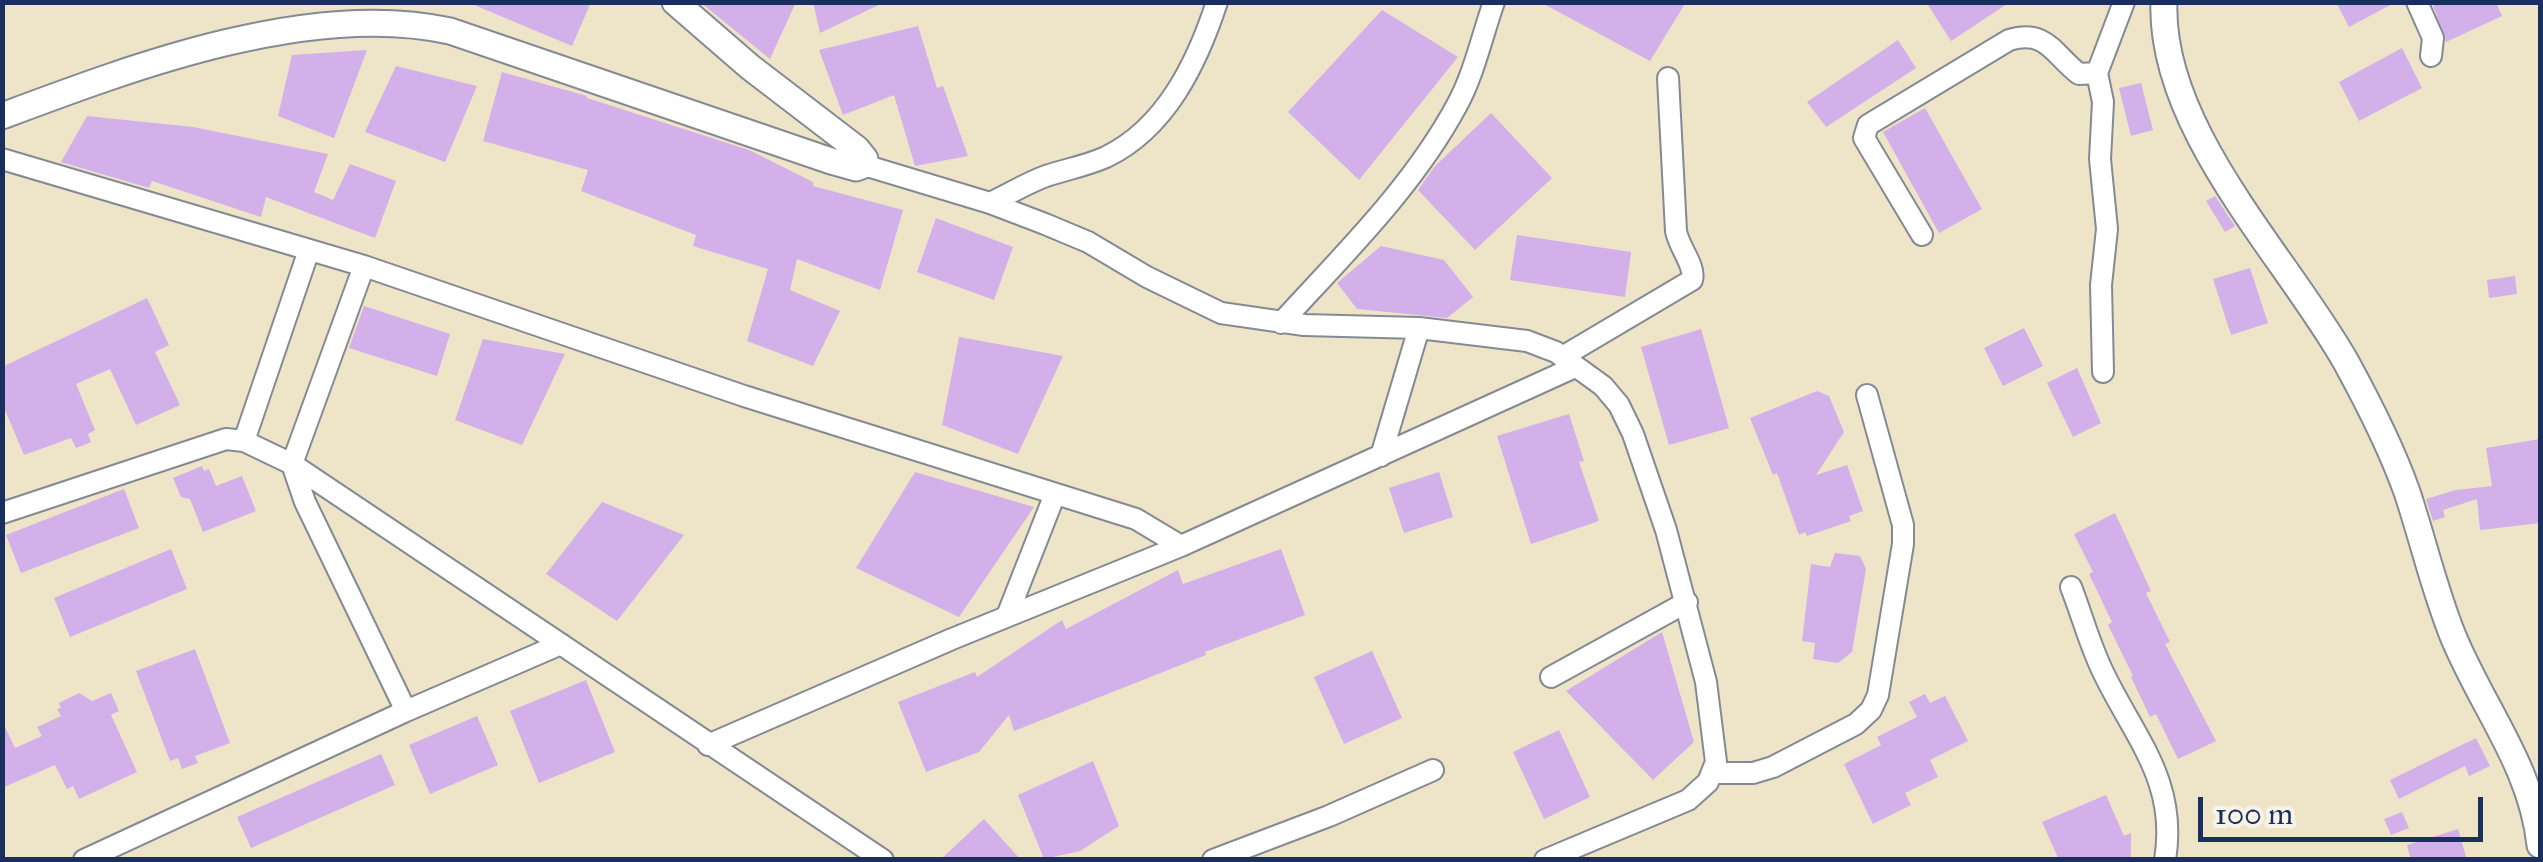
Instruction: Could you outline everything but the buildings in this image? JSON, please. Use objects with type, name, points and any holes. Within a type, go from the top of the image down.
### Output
[{"type":"street","points":[[675,2],[750,67],[857,149],[864,165]]},
{"type":"street","points":[[990,203],[1044,176],[1075,170],[1106,157],[1150,124],[1180,87],[1217,2]]},
{"type":"street","points":[[1281,323],[1360,238],[1438,136],[1465,88],[1494,2]]},
{"type":"street","points":[[2103,372],[2100,285],[2108,229],[2100,160],[2103,102],[2097,73],[2124,2]]},
{"type":"street","points":[[2164,2],[2166,52],[2182,98],[2235,195],[2344,359],[2381,428],[2407,492],[2453,635],[2510,747],[2537,816],[2540,844]]},
{"type":"street","points":[[2417,2],[2433,38],[2431,56]]},
{"type":"street","points":[[2,116],[202,45],[323,21],[416,22],[831,161],[856,168],[864,165],[990,203],[1088,242],[1202,305],[1233,316],[1281,323],[1418,328],[1541,344],[1591,376],[1610,394],[1633,434],[1687,602],[1717,747],[1713,774],[1701,792],[1546,860]]},
{"type":"street","points":[[1922,235],[1864,138],[1868,125],[2022,36],[2042,38],[2079,74],[2097,73]]},
{"type":"street","points":[[708,746],[1180,546],[1381,456],[1568,362],[1692,280],[1691,264],[1680,248],[1676,230],[1668,78]]},
{"type":"street","points":[[2,160],[364,266],[744,396],[1136,519],[1180,546]]},
{"type":"street","points":[[244,441],[309,250]]},
{"type":"street","points":[[364,266],[292,464],[305,502],[406,710]]},
{"type":"street","points":[[1381,456],[1418,328]]},
{"type":"street","points":[[1713,774],[1753,773],[1800,754],[1856,724],[1871,710],[1878,695],[1903,525],[1868,395]]},
{"type":"street","points":[[2,513],[218,442],[244,441],[292,464],[883,860]]},
{"type":"street","points":[[1008,616],[1055,494]]},
{"type":"street","points":[[2071,587],[2102,671],[2159,774],[2164,796],[2164,860]]},
{"type":"street","points":[[1551,678],[1687,602]]},
{"type":"street","points":[[84,860],[406,710],[562,644]]},
{"type":"street","points":[[1213,860],[1433,770]]}]
